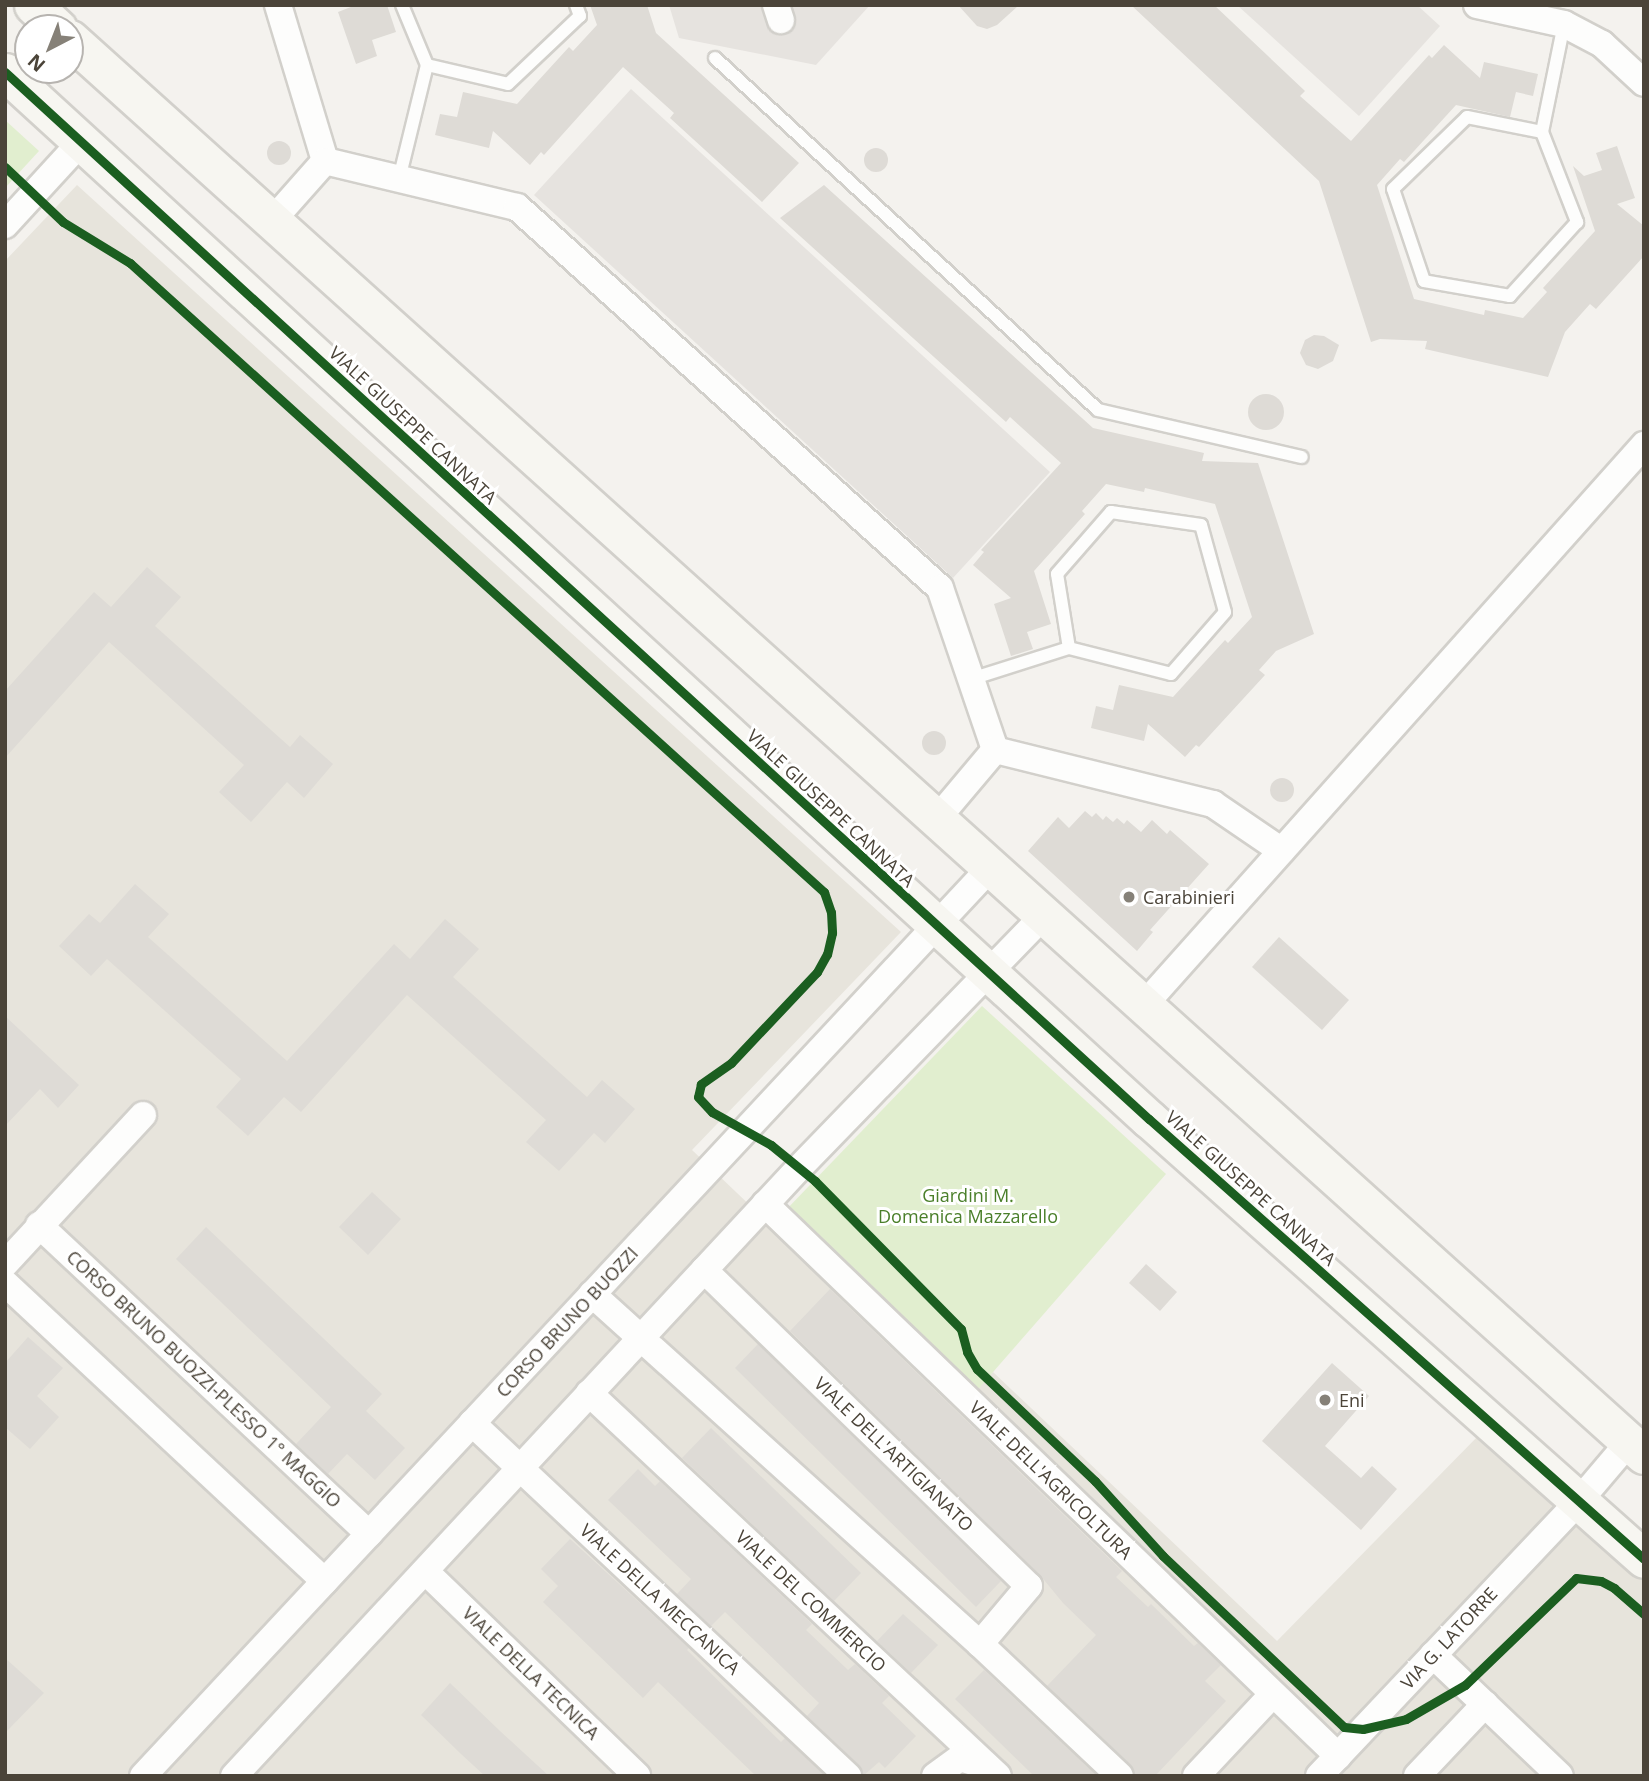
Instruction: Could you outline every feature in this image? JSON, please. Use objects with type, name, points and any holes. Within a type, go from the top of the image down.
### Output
[{"type":"street","points":[[278,5],[325,162]]},
{"type":"street","points":[[1477,5],[1564,24],[1602,44],[1644,83]]},
{"type":"street","points":[[84,51],[1636,1449]]},
{"type":"street","name":"VIALE GIUSEPPE CANNATA","points":[[5,72],[989,974],[1644,1559]]},
{"type":"street","points":[[5,225],[81,142]]},
{"type":"street","points":[[325,162],[517,207],[940,588],[995,750]]},
{"type":"street","points":[[271,222],[325,162]]},
{"type":"street","points":[[1144,1005],[1644,445]]},
{"type":"street","points":[[936,820],[995,750]]},
{"type":"street","points":[[995,750],[1213,804],[1282,851]]},
{"type":"street","name":"CORSO BRUNO BUOZZI","points":[[145,1775],[990,868]]},
{"type":"street","points":[[234,1776],[765,1204],[1043,916]]},
{"type":"street","points":[[5,1264],[143,1115]]},
{"type":"street","name":"VIALE DELL'AGRICOLTURA","points":[[765,1204],[1338,1756]]},
{"type":"street","name":"CORSO BRUNO BUOZZI-PLESSO 1° MAGGIO","points":[[39,1225],[369,1534]]},
{"type":"street","name":"VIALE DELL'ARTIGIANATO","points":[[704,1270],[1029,1586],[981,1644]]},
{"type":"street","points":[[5,1283],[325,1581]]},
{"type":"street","points":[[593,1294],[981,1644],[1120,1776]]},
{"type":"street","name":"VIALE DEL COMMERCIO","points":[[589,1393],[993,1771]]},
{"type":"street","name":"VIALE DELLA MECCANICA","points":[[472,1423],[848,1776]]},
{"type":"street","name":"VIA G. LATORRE","points":[[1319,1776],[1579,1501],[1636,1449]]},
{"type":"street","name":"VIALE DELLA TECNICA","points":[[425,1571],[638,1776]]},
{"type":"street","points":[[1433,1655],[1560,1776]]},
{"type":"street","points":[[1196,1776],[1273,1694]]},
{"type":"street","points":[[1417,1776],[1485,1704]]},
{"type":"street","name":"VIALE DEL COMMERCIO","points":[[936,1776],[960,1758],[993,1771]]},
{"type":"lane","points":[[399,179],[427,65],[402,5]]},
{"type":"lane","points":[[427,65],[508,84],[580,16],[576,5]]},
{"type":"lane","points":[[1542,132],[1467,117],[1393,189],[1424,281],[1510,296],[1577,222],[1542,132],[1564,24]]},
{"type":"lane","points":[[715,58],[1098,410],[1302,457]]},
{"type":"lane","points":[[971,679],[1069,648],[1171,674],[1225,612],[1201,525],[1111,512],[1057,574],[1069,648]]},
{"type":"shaded area","points":[[669,5],[870,5],[816,65],[679,38]]},
{"type":"shaded area","points":[[1237,5],[1417,5],[1440,26],[1359,116]]},
{"type":"shaded area","points":[[631,89],[1050,472],[953,578],[534,195]]},
{"type":"shaded area","points":[[77,185],[901,932],[692,1150],[961,1407],[993,1372],[1277,1641],[1480,1434],[1644,1581],[1644,1776],[5,1776],[5,261]]},
{"type":"green space","points":[[5,120],[39,151],[5,188]]},
{"type":"green space","name":"Giardini M. Domenica Mazzarello","points":[[982,1006],[1166,1174],[973,1395],[784,1212]]},
{"type":"building","points":[[356,5],[387,5],[396,32],[372,40],[377,56],[356,64],[338,12]]},
{"type":"building","points":[[590,5],[647,5],[656,33],[799,163],[762,202],[670,118],[674,113],[623,67],[544,155],[541,152],[530,165],[493,131],[489,148],[435,135],[440,114],[457,117],[463,92],[517,104],[569,47],[573,51],[597,25]]},
{"type":"building","points":[[958,5],[1019,5],[997,25],[987,29],[977,26]]},
{"type":"building","points":[[1131,5],[1214,5],[1305,91],[1300,96],[1351,141],[1429,55],[1432,58],[1444,45],[1480,78],[1484,62],[1538,74],[1533,96],[1516,92],[1510,117],[1456,105],[1404,162],[1400,159],[1377,185],[1414,299],[1484,315],[1485,310],[1523,318],[1547,292],[1543,288],[1595,231],[1573,166],[1584,176],[1602,170],[1596,153],[1617,146],[1635,198],[1617,204],[1644,226],[1644,256],[1596,309],[1590,304],[1565,332],[1548,377],[1425,349],[1427,341],[1380,339],[1371,342],[1319,181]]},
{"type":"building","points":[[274,141],[284,141],[291,148],[291,158],[284,165],[274,165],[267,158],[267,148]]},
{"type":"building","points":[[876,148],[887,155],[888,160],[881,171],[876,172],[865,165],[864,160],[871,149]]},
{"type":"building","points":[[824,185],[1093,428],[1204,453],[1202,461],[1258,463],[1314,634],[1276,651],[1259,670],[1265,675],[1199,747],[1196,745],[1185,757],[1148,724],[1144,741],[1091,728],[1096,706],[1113,710],[1119,685],[1173,697],[1225,640],[1228,643],[1252,617],[1215,504],[1145,488],[1144,492],[1106,484],[1082,511],[1085,514],[1034,571],[1051,624],[1027,632],[1033,649],[1011,656],[994,604],[1011,598],[973,565],[984,552],[981,550],[1061,463],[1010,417],[1006,422],[780,218]]},
{"type":"building","points":[[1314,335],[1324,336],[1339,345],[1333,361],[1318,369],[1306,365],[1300,353],[1305,340]]},
{"type":"building","points":[[1266,394],[1279,399],[1284,412],[1279,425],[1266,430],[1253,425],[1248,412],[1253,399]]},
{"type":"building","points":[[147,567],[181,597],[155,626],[290,747],[300,735],[333,764],[304,798],[287,782],[251,822],[219,792],[244,765],[109,642],[5,758],[5,691],[94,592],[111,607]]},
{"type":"building","points":[[934,731],[945,738],[946,743],[939,754],[934,755],[923,748],[922,743],[929,732]]},
{"type":"building","points":[[1282,778],[1293,785],[1294,790],[1287,801],[1282,802],[1271,795],[1270,790],[1277,779]]},
{"type":"building","name":"Carabinieri","points":[[1085,811],[1092,817],[1096,813],[1103,820],[1106,816],[1113,822],[1117,818],[1124,824],[1127,820],[1141,832],[1152,820],[1167,834],[1170,830],[1209,864],[1150,930],[1153,932],[1137,951],[1028,851],[1058,817],[1069,828]]},
{"type":"building","points":[[135,884],[169,914],[148,937],[287,1061],[394,944],[410,959],[445,919],[479,949],[453,977],[587,1097],[602,1080],[635,1109],[605,1143],[594,1133],[559,1171],[526,1142],[546,1120],[407,995],[301,1112],[284,1097],[248,1136],[216,1107],[241,1079],[107,959],[91,976],[59,946],[89,914],[100,923]]},
{"type":"building","points":[[1279,937],[1349,1000],[1322,1030],[1252,967]]},
{"type":"building","points":[[5,1016],[79,1085],[58,1108],[40,1089],[5,1126]]},
{"type":"building","points":[[372,1192],[401,1219],[368,1255],[339,1227]]},
{"type":"building","points":[[206,1227],[382,1394],[366,1411],[405,1448],[375,1480],[347,1454],[328,1474],[296,1444],[331,1407],[176,1259]]},
{"type":"building","points":[[1146,1264],[1177,1292],[1160,1311],[1129,1283]]},
{"type":"building","points":[[830,1289],[1122,1571],[1116,1577],[1148,1607],[1151,1604],[1194,1646],[1198,1643],[1221,1665],[1205,1681],[1226,1701],[1155,1776],[1135,1776],[1131,1765],[1047,1686],[1096,1635],[1063,1603],[1040,1575],[790,1331]]},
{"type":"building","points":[[28,1337],[63,1368],[37,1396],[59,1417],[30,1449],[5,1427],[5,1363]]},
{"type":"building","points":[[758,1344],[1001,1581],[976,1607],[735,1368]]},
{"type":"building","points":[[1332,1363],[1369,1396],[1325,1446],[1361,1478],[1372,1466],[1397,1489],[1361,1530],[1262,1441]]},
{"type":"building","points":[[711,1428],[861,1573],[834,1601],[682,1458]]},
{"type":"building","points":[[638,1469],[655,1486],[660,1481],[812,1624],[806,1630],[848,1670],[855,1664],[889,1696],[882,1703],[916,1736],[885,1768],[879,1762],[863,1776],[859,1765],[807,1716],[819,1703],[725,1612],[711,1626],[677,1594],[691,1579],[608,1500]]},
{"type":"building","points":[[570,1539],[689,1648],[687,1650],[781,1742],[785,1738],[825,1776],[756,1776],[658,1682],[643,1698],[543,1602],[558,1586],[541,1569]]},
{"type":"building","points":[[903,1614],[938,1645],[911,1673],[877,1641]]},
{"type":"building","points":[[5,1658],[44,1693],[5,1733]]},
{"type":"building","points":[[984,1670],[1097,1776],[1034,1776],[955,1699]]},
{"type":"building","points":[[450,1683],[549,1776],[485,1776],[461,1754],[421,1715]]},
{"type":"cycle path","points":[[5,72],[1149,1119],[1644,1559]]},
{"type":"cycle path","points":[[5,167],[63,222],[130,263],[824,892],[831,912],[832,933],[827,954],[817,972],[731,1063],[701,1084],[698,1097],[712,1112],[771,1145],[815,1181],[961,1329],[967,1352],[977,1369],[1095,1481],[1163,1556],[1344,1727],[1363,1729],[1406,1719],[1465,1685],[1576,1578],[1601,1581],[1614,1588],[1644,1614]]},
{"type":"place","name":"Carabinieri","points":[[1129,897]]},
{"type":"place","name":"Eni","points":[[1325,1400]]}]
